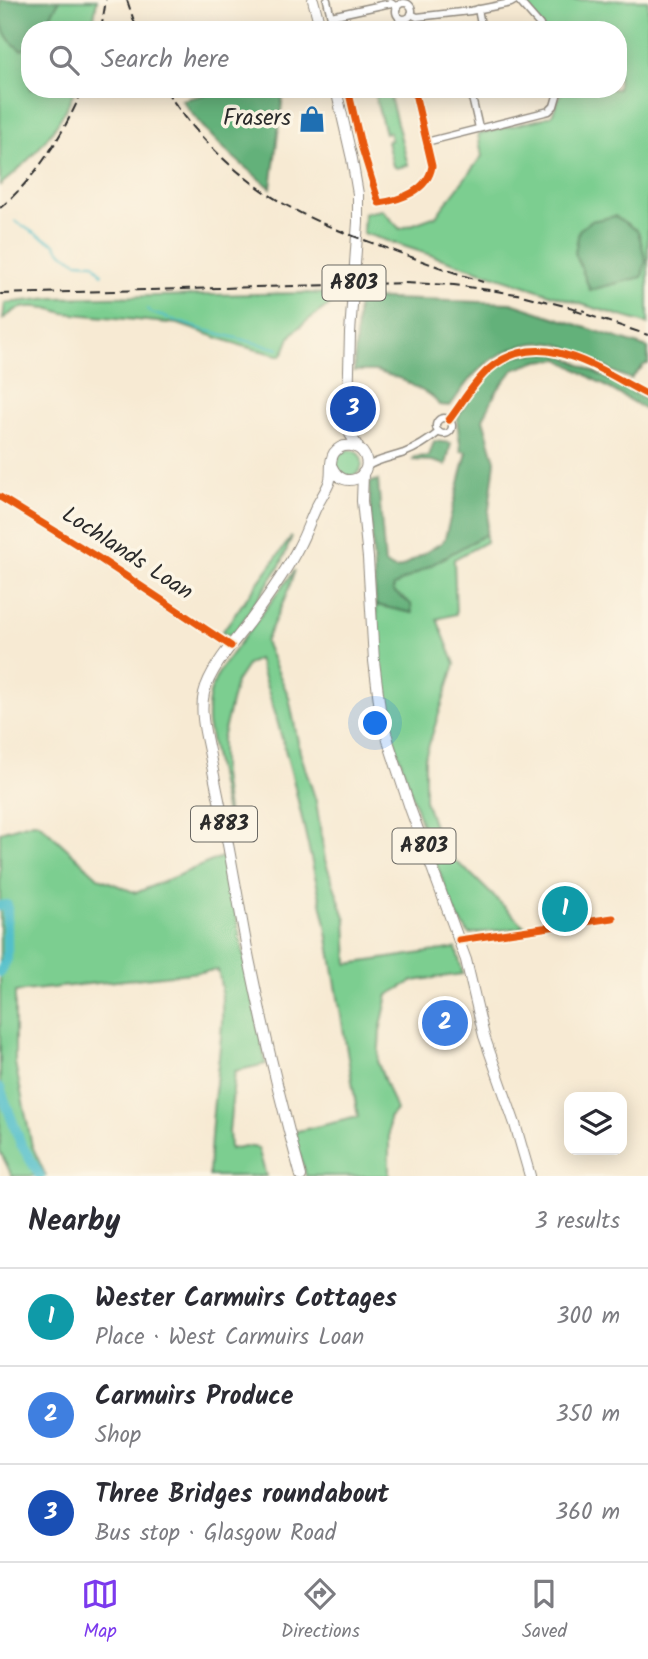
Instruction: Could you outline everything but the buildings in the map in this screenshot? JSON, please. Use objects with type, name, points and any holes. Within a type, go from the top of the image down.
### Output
[{"type":"main road","points":[[313,0],[318,21]]},
{"type":"main road","name":"A803","points":[[343,98],[358,209],[348,408],[351,438],[360,449]]},
{"type":"main road","name":"A803","points":[[341,447],[347,437],[349,425]]},
{"type":"main road","points":[[350,445],[360,449],[366,458],[365,470],[357,479],[346,480],[331,488],[321,498],[330,480],[334,454],[341,447],[350,445]]},
{"type":"main road","points":[[331,467],[337,476],[346,480]]},
{"type":"main road","name":"A803","points":[[362,508],[365,470]]},
{"type":"main road","name":"A803","points":[[346,480],[358,495],[362,508],[380,709],[408,800],[459,940],[484,1036],[530,1176]]},
{"type":"main road","name":"A883","points":[[301,1176],[267,1042],[204,725],[203,702],[207,685],[231,646],[288,566],[321,498]]},
{"type":"street","points":[[327,0],[332,21]]},
{"type":"street","points":[[411,14],[417,17],[478,9],[517,0],[536,21]]},
{"type":"street","points":[[400,21],[396,11],[401,3],[407,1],[411,6],[411,14]]},
{"type":"street","points":[[331,16],[391,3],[397,7]]},
{"type":"street","points":[[478,9],[480,21]]},
{"type":"street","points":[[399,17],[405,19],[411,14]]},
{"type":"street","points":[[345,98],[379,203],[418,190],[430,173],[432,166],[416,98]]},
{"type":"street","points":[[472,98],[480,128]]},
{"type":"street","points":[[426,142],[549,111],[556,98]]},
{"type":"street","points":[[449,420],[482,375],[491,367],[525,351],[548,350],[573,357],[648,395]]},
{"type":"street","points":[[444,418],[449,420],[452,426],[449,432],[439,432],[436,427],[438,422],[444,418]]},
{"type":"street","points":[[365,470],[383,458],[426,442],[439,432]]},
{"type":"street","points":[[360,449],[371,456],[383,458]]},
{"type":"street","name":"Lochlands Loan","points":[[0,497],[97,557],[231,646]]},
{"type":"street","points":[[459,940],[613,918]]},
{"type":"green space","points":[[0,0],[97,0],[94,21],[21,21],[21,98],[71,98],[44,142],[0,185]]},
{"type":"green space","points":[[0,0],[60,0],[49,21],[21,21],[21,50],[9,40],[0,15]]},
{"type":"green space","points":[[524,0],[648,0],[648,324],[363,233],[364,213],[382,210],[400,229],[436,216],[482,156],[478,134],[552,115],[559,98],[627,98],[627,21],[537,21]]},
{"type":"green space","points":[[283,98],[271,188],[223,147],[201,125],[182,100]]},
{"type":"green space","points":[[376,98],[390,98],[408,165],[397,168],[393,166],[387,141],[391,140],[389,132],[385,133]]},
{"type":"green space","points":[[615,216],[638,231],[646,260],[642,277],[590,290],[575,253],[579,230],[591,221]]},
{"type":"green space","points":[[308,293],[344,295],[295,331],[281,356],[178,324],[64,313],[35,307],[18,309],[3,319],[5,303],[52,298]]},
{"type":"green space","points":[[358,298],[511,303],[648,348],[648,364],[631,379],[567,347],[553,343],[524,345],[511,349],[486,364],[466,384],[450,406],[439,405],[433,397],[401,379],[376,371],[354,371]]},
{"type":"green space","points":[[550,353],[564,356],[648,400],[648,411],[559,359],[538,361],[513,370],[496,392],[483,419],[495,461],[486,534],[394,586],[393,591],[411,604],[412,613],[376,605],[369,486],[371,482],[378,480],[385,564],[395,569],[400,568],[445,538],[467,452],[461,451],[457,421],[486,374],[510,358],[524,354]]},
{"type":"green space","points":[[434,441],[451,443],[446,465],[413,460],[415,457],[429,456]]},
{"type":"green space","points":[[349,450],[358,454],[362,463],[358,472],[349,476],[340,472],[336,463],[340,454]]},
{"type":"green space","points":[[486,534],[486,542],[454,559],[456,614],[437,619],[455,664],[425,757],[425,800],[442,850],[525,927],[469,934],[454,911],[421,823],[382,703],[376,605],[412,613],[406,600],[392,591],[394,586]]},
{"type":"green space","points":[[292,536],[281,564],[237,630],[232,636],[222,632]]},
{"type":"green space","points":[[295,570],[265,642],[289,697],[300,752],[316,801],[325,860],[346,920],[348,964],[456,948],[463,974],[413,981],[388,995],[380,1031],[378,1063],[396,1110],[389,1118],[389,1176],[306,1176],[293,1132],[358,1117],[325,920],[293,779],[258,659],[248,664],[236,682],[222,739],[222,774],[230,834],[208,724],[210,692],[219,672]]},
{"type":"green space","points":[[33,822],[39,823],[99,878],[136,893],[224,856],[266,1064],[235,1071],[229,1131],[230,1149],[245,1146],[258,1148],[266,1176],[209,1176],[222,1022],[218,970],[15,992],[15,1063],[32,1146],[46,1176],[12,1176],[0,1151],[0,832]]},
{"type":"waterway","points":[[15,221],[54,243],[61,252],[77,262],[94,263],[102,274]]},
{"type":"waterway","points":[[147,309],[201,329],[279,349]]},
{"type":"waterway","points":[[0,906],[7,905],[7,959],[0,972]]},
{"type":"waterway","points":[[0,1088],[21,1144],[40,1176]]},
{"type":"railway","points":[[102,21],[106,0]]},
{"type":"railway","points":[[127,0],[134,21]]},
{"type":"railway","points":[[0,208],[38,168],[79,98]]},
{"type":"railway","points":[[172,98],[222,157],[274,198],[341,231],[483,282]]},
{"type":"railway","points":[[0,294],[405,283],[454,285],[517,294],[585,311]]},
{"type":"railway","points":[[573,310],[648,335]]},
{"type":"cycle path","points":[[350,98],[379,203],[412,193],[429,175],[432,166],[416,98]]},
{"type":"cycle path","points":[[449,420],[489,369],[509,356],[529,351],[549,351],[570,356],[648,395]]},
{"type":"cycle path","points":[[0,497],[97,557],[231,646]]},
{"type":"cycle path","points":[[459,940],[613,918]]},
{"type":"place","name":"Frasers","points":[[312,119]]},
{"type":"place","name":"Three Bridges roundabout","points":[[353,409]]},
{"type":"place","name":"Wester Carmuirs Cottages","points":[[565,909]]},
{"type":"place","name":"Carmuirs Produce","points":[[445,1023]]}]
